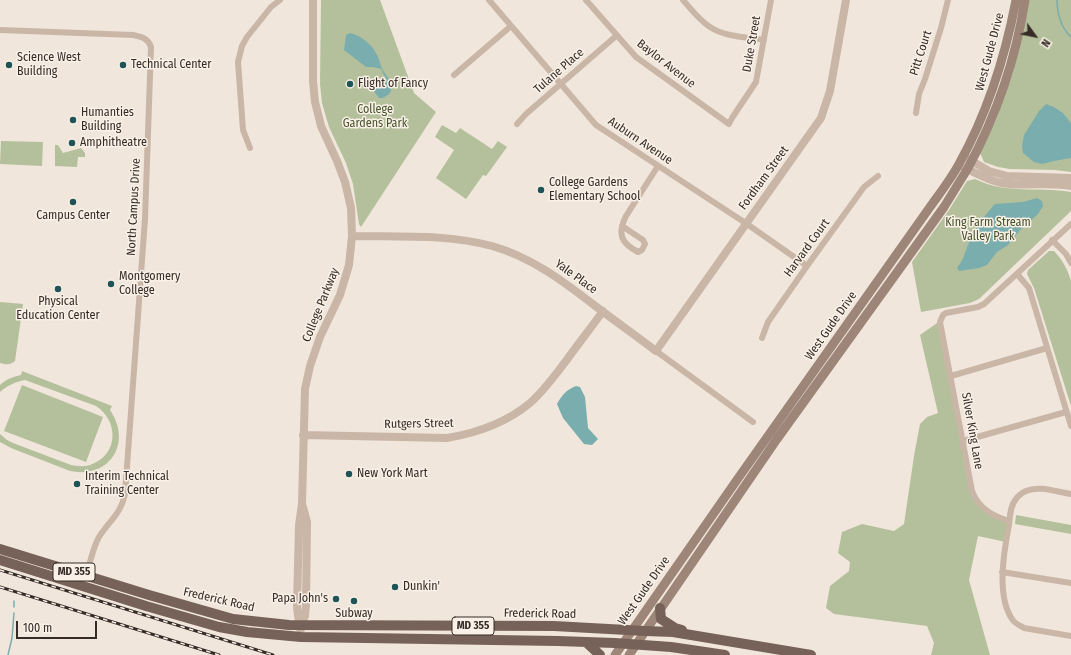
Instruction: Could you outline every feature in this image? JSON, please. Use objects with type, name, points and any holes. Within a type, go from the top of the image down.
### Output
[{"type":"main road","name":"West Gude Drive","points":[[615,655],[631,630],[921,220],[965,163],[994,87],[1004,53],[1016,0]]},
{"type":"main road","name":"West Gude Drive","points":[[629,655],[777,439],[944,207],[965,163],[996,107],[1009,70],[1021,25],[1025,0]]},
{"type":"main road","name":"MD 355","points":[[0,549],[86,576]]},
{"type":"main road","name":"MD 355","points":[[0,560],[82,586]]},
{"type":"main road","name":"Frederick Road","points":[[86,576],[233,618],[268,623],[301,625],[548,626],[673,632],[812,655]]},
{"type":"main road","name":"Frederick Road","points":[[82,586],[219,627],[247,632],[301,637],[558,641],[636,644],[671,647],[725,655]]},
{"type":"main road","points":[[660,608],[660,617],[662,620],[675,628],[683,630],[694,636]]},
{"type":"main road","points":[[586,642],[600,655]]},
{"type":"street","points":[[250,148],[243,130],[238,62],[242,46],[247,37],[271,7],[280,0]]},
{"type":"street","name":"College Parkway","points":[[301,637],[301,625],[305,616],[307,522],[302,504],[305,389],[310,366],[320,337],[340,295],[349,264],[352,236],[351,208],[346,182],[338,161],[321,126],[315,102],[313,81],[313,0]]},
{"type":"street","name":"Auburn Avenue","points":[[489,0],[596,125],[747,224],[807,266]]},
{"type":"street","name":"Baylor Avenue","points":[[586,0],[636,57],[724,120]]},
{"type":"street","points":[[683,0],[709,27],[723,33],[764,40]]},
{"type":"street","name":"Duke Street","points":[[724,120],[729,124],[756,82],[771,0]]},
{"type":"street","name":"Fordham Street","points":[[656,350],[811,134],[825,110],[830,91],[846,0]]},
{"type":"street","name":"Pitt Court","points":[[916,112],[919,94],[941,28],[948,0]]},
{"type":"street","points":[[454,75],[511,26]]},
{"type":"street","name":"North Campus Drive","points":[[0,30],[133,36],[145,38],[149,41],[151,46],[145,219],[125,494],[120,510],[99,537],[94,547],[82,586]]},
{"type":"street","name":"Tulane Place","points":[[517,124],[526,114],[616,36]]},
{"type":"street","points":[[965,163],[997,182],[1071,178]]},
{"type":"street","points":[[622,226],[626,216],[658,166]]},
{"type":"street","name":"Harvard Court","points":[[762,338],[768,322],[807,266],[864,187],[878,176]]},
{"type":"street","points":[[1052,180],[1071,186]]},
{"type":"street","points":[[1071,224],[1017,274],[1029,288],[1071,426]]},
{"type":"street","name":"Yale Place","points":[[352,236],[445,238],[493,246],[519,256],[540,266],[559,279],[753,422]]},
{"type":"street","points":[[1052,240],[1066,254],[1071,263]]},
{"type":"street","name":"Silver King Lane","points":[[1009,521],[991,514],[979,504],[974,497],[970,483],[941,325],[941,318],[946,313],[975,308],[984,304],[1017,274]]},
{"type":"street","name":"Rutgers Street","points":[[304,436],[447,438],[467,434],[492,426],[530,404],[539,395],[554,378],[603,311]]},
{"type":"street","points":[[951,376],[1047,348]]},
{"type":"street","points":[[963,441],[1066,412]]},
{"type":"street","points":[[1071,494],[1038,489],[1025,492],[1016,499],[1011,510],[1002,572],[1006,602],[1010,615],[1014,621],[1024,628],[1071,636]]},
{"type":"street","points":[[1002,572],[1071,583]]},
{"type":"green space","name":"College Gardens Park","points":[[321,0],[380,0],[414,93],[436,112],[361,227],[359,224],[353,184],[346,163],[329,127],[322,103],[320,84]]},
{"type":"green space","points":[[1025,0],[1071,0],[1071,172],[998,167],[984,162],[980,153],[997,117],[1013,72]]},
{"type":"green space","points":[[442,125],[456,133],[460,128],[492,149],[498,141],[507,147],[486,176],[483,175],[466,199],[436,178],[454,150],[435,137]]},
{"type":"green space","points":[[1,141],[43,142],[42,166],[0,164]]},
{"type":"green space","points":[[55,145],[58,145],[63,153],[81,148],[85,153],[85,157],[78,157],[77,167],[55,166]]},
{"type":"green space","name":"King Farm Stream Valley Park","points":[[975,179],[987,184],[1011,189],[1058,190],[1071,192],[1071,211],[979,299],[970,303],[921,312],[912,262],[949,210],[967,181]]},
{"type":"green space","name":"King Farm Stream Valley Park","points":[[1049,251],[1054,251],[1060,258],[1071,281],[1071,406],[1034,288],[1027,274],[1028,270]]},
{"type":"green space","points":[[0,302],[23,304],[15,361],[8,364],[0,363]]},
{"type":"green space","points":[[937,323],[941,325],[970,483],[979,504],[1009,521],[1006,542],[978,536],[969,580],[990,655],[931,655],[934,643],[927,626],[834,614],[826,608],[830,586],[849,571],[850,562],[838,553],[842,532],[862,524],[894,531],[904,524],[920,424],[927,417],[938,413],[920,335]]},
{"type":"green space","points":[[22,371],[112,406],[110,410],[116,423],[119,435],[118,446],[113,456],[106,464],[96,470],[84,472],[70,471],[11,448],[0,442],[0,434],[13,443],[71,465],[80,466],[90,465],[100,460],[111,446],[112,429],[109,420],[104,412],[96,406],[25,380],[12,384],[0,392],[0,385],[2,383],[12,377],[21,375]]},
{"type":"green space","points":[[22,385],[103,417],[86,462],[4,431]]},
{"type":"green space","points":[[1016,515],[1071,525],[1071,534],[1015,524]]},
{"type":"water","points":[[350,33],[359,36],[367,42],[379,58],[382,69],[391,84],[391,91],[383,98],[379,98],[373,90],[375,87],[380,87],[387,81],[381,69],[366,67],[344,50],[346,35]]},
{"type":"water","points":[[1046,104],[1063,113],[1071,123],[1071,158],[1042,164],[1034,162],[1023,153],[1022,146],[1024,135],[1039,111]]},
{"type":"water","points":[[1037,198],[1042,201],[1043,206],[1038,214],[1020,230],[1008,245],[997,252],[987,265],[979,268],[959,271],[957,268],[963,259],[973,234],[983,218],[995,204],[1023,202]]},
{"type":"water","points":[[576,386],[580,387],[585,397],[588,428],[598,439],[592,445],[584,444],[563,418],[557,404],[565,393]]},
{"type":"waterway","points":[[1057,0],[1060,20],[1071,37]]},
{"type":"waterway","points":[[14,601],[14,607]]},
{"type":"waterway","points":[[8,655],[12,638],[14,613]]},
{"type":"railway","points":[[0,570],[273,655]]},
{"type":"railway","points":[[0,587],[219,655]]},
{"type":"place","name":"Science West Building","points":[[9,65]]},
{"type":"place","name":"Technical Center","points":[[123,65]]},
{"type":"place","name":"Flight of Fancy","points":[[350,84]]},
{"type":"place","name":"Humanties Building","points":[[73,120]]},
{"type":"place","name":"Amphitheatre","points":[[72,143]]},
{"type":"place","name":"College Gardens Elementary School","points":[[541,190]]},
{"type":"place","name":"Campus Center","points":[[73,202]]},
{"type":"place","name":"Montgomery College","points":[[111,284]]},
{"type":"place","name":"Physical Education Center","points":[[58,289]]},
{"type":"place","name":"New York Mart","points":[[349,474]]},
{"type":"place","name":"Interim Technical Training Center","points":[[77,484]]},
{"type":"place","name":"Dunkin'","points":[[395,587]]},
{"type":"place","name":"Papa John's","points":[[336,599]]},
{"type":"place","name":"Subway","points":[[354,601]]}]
